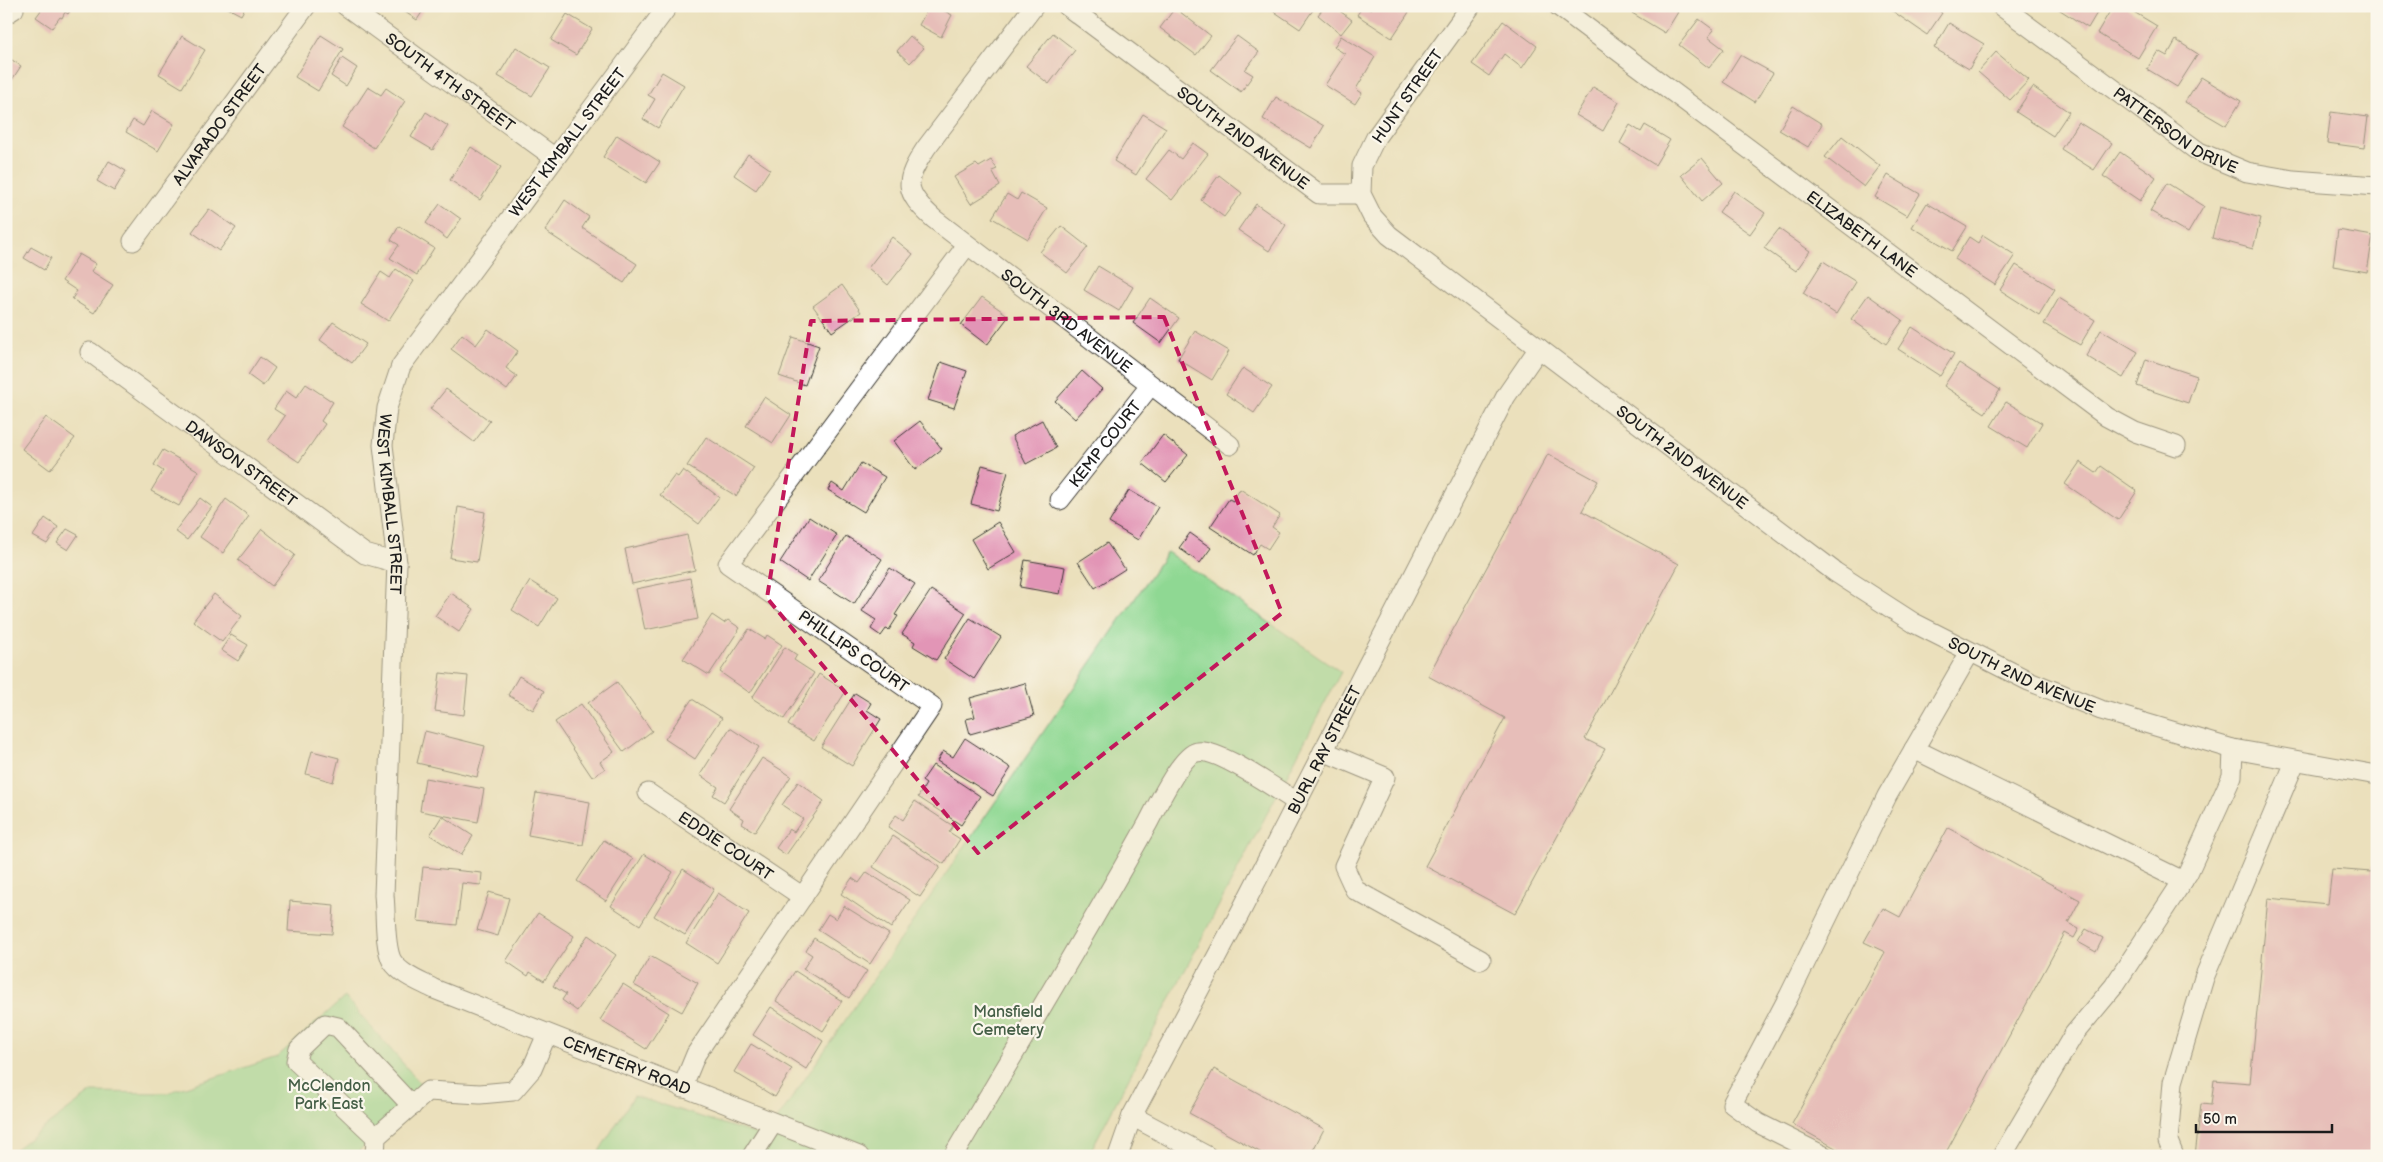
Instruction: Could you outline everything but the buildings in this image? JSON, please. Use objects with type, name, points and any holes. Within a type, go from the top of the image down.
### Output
[{"type":"street","name":"ALVARADO STREET","points":[[133,241],[306,6]]},
{"type":"street","name":"SOUTH 4TH STREET","points":[[346,6],[555,158]]},
{"type":"street","name":"WEST KIMBALL STREET","points":[[400,968],[392,961],[387,940],[384,896],[397,563],[382,445],[387,408],[401,366],[668,6]]},
{"type":"street","name":"SOUTH 3RD AVENUE","points":[[1034,6],[921,155],[912,170],[910,190],[920,207],[967,245],[1230,445]]},
{"type":"street","name":"SOUTH 2ND AVENUE","points":[[1067,6],[1319,194],[1362,194],[1372,216],[1389,235],[1836,572],[1914,623],[2029,680],[2101,710],[2233,749],[2295,762],[2377,775]]},
{"type":"street","name":"HUNT STREET","points":[[1362,194],[1362,166],[1376,137],[1471,6]]},
{"type":"street","name":"ELIZABETH LANE","points":[[1558,6],[2107,418],[2135,432],[2176,446]]},
{"type":"street","name":"PATTERSON DRIVE","points":[[2001,6],[2199,152],[2247,172],[2292,180],[2377,186]]},
{"type":"street","name":"PHILLIPS COURT","points":[[682,1088],[696,1054],[932,706],[728,564],[967,245]]},
{"type":"street","name":"BURL RAY STREET","points":[[1118,1156],[1132,1116],[1297,802],[1506,396],[1539,348]]},
{"type":"street","name":"DAWSON STREET","points":[[90,352],[365,554],[397,563]]},
{"type":"street","name":"KEMP COURT","points":[[1060,500],[1150,386]]},
{"type":"street","points":[[1824,1156],[1758,1123],[1732,1104],[1789,996],[1887,796],[1970,652]]},
{"type":"street","points":[[1914,749],[2183,881]]},
{"type":"street","points":[[2002,1156],[2074,1034],[2114,986],[2183,881],[2232,776],[2233,749]]},
{"type":"street","points":[[954,1156],[1129,856],[1172,778],[1183,763],[1194,752],[1204,751],[1224,758],[1297,802]]},
{"type":"street","points":[[1323,751],[1385,777],[1344,866],[1355,890],[1481,960]]},
{"type":"street","points":[[2174,1156],[2168,1142],[2173,1082],[2204,978],[2295,762]]},
{"type":"street","name":"EDDIE COURT","points":[[648,793],[803,897]]},
{"type":"street","name":"CEMETERY ROAD","points":[[400,968],[408,975],[434,989],[859,1156]]},
{"type":"street","points":[[412,1106],[338,1027],[325,1024],[299,1049],[296,1061],[375,1147],[428,1091],[480,1094],[513,1091],[532,1069],[547,1034]]},
{"type":"street","points":[[1132,1116],[1207,1156]]},
{"type":"street","points":[[752,1156],[773,1123]]},
{"type":"highlighted area","points":[[1164,317],[1282,613],[978,853],[767,598],[811,321]]},
{"type":"green space","name":"Mansfield Cemetery","points":[[1167,552],[1341,672],[1088,1156],[596,1156],[634,1096],[765,1137]]},
{"type":"green space","name":"McClendon Park East","points":[[345,997],[427,1091],[353,1156],[6,1156],[92,1092],[167,1093],[277,1057]]}]
